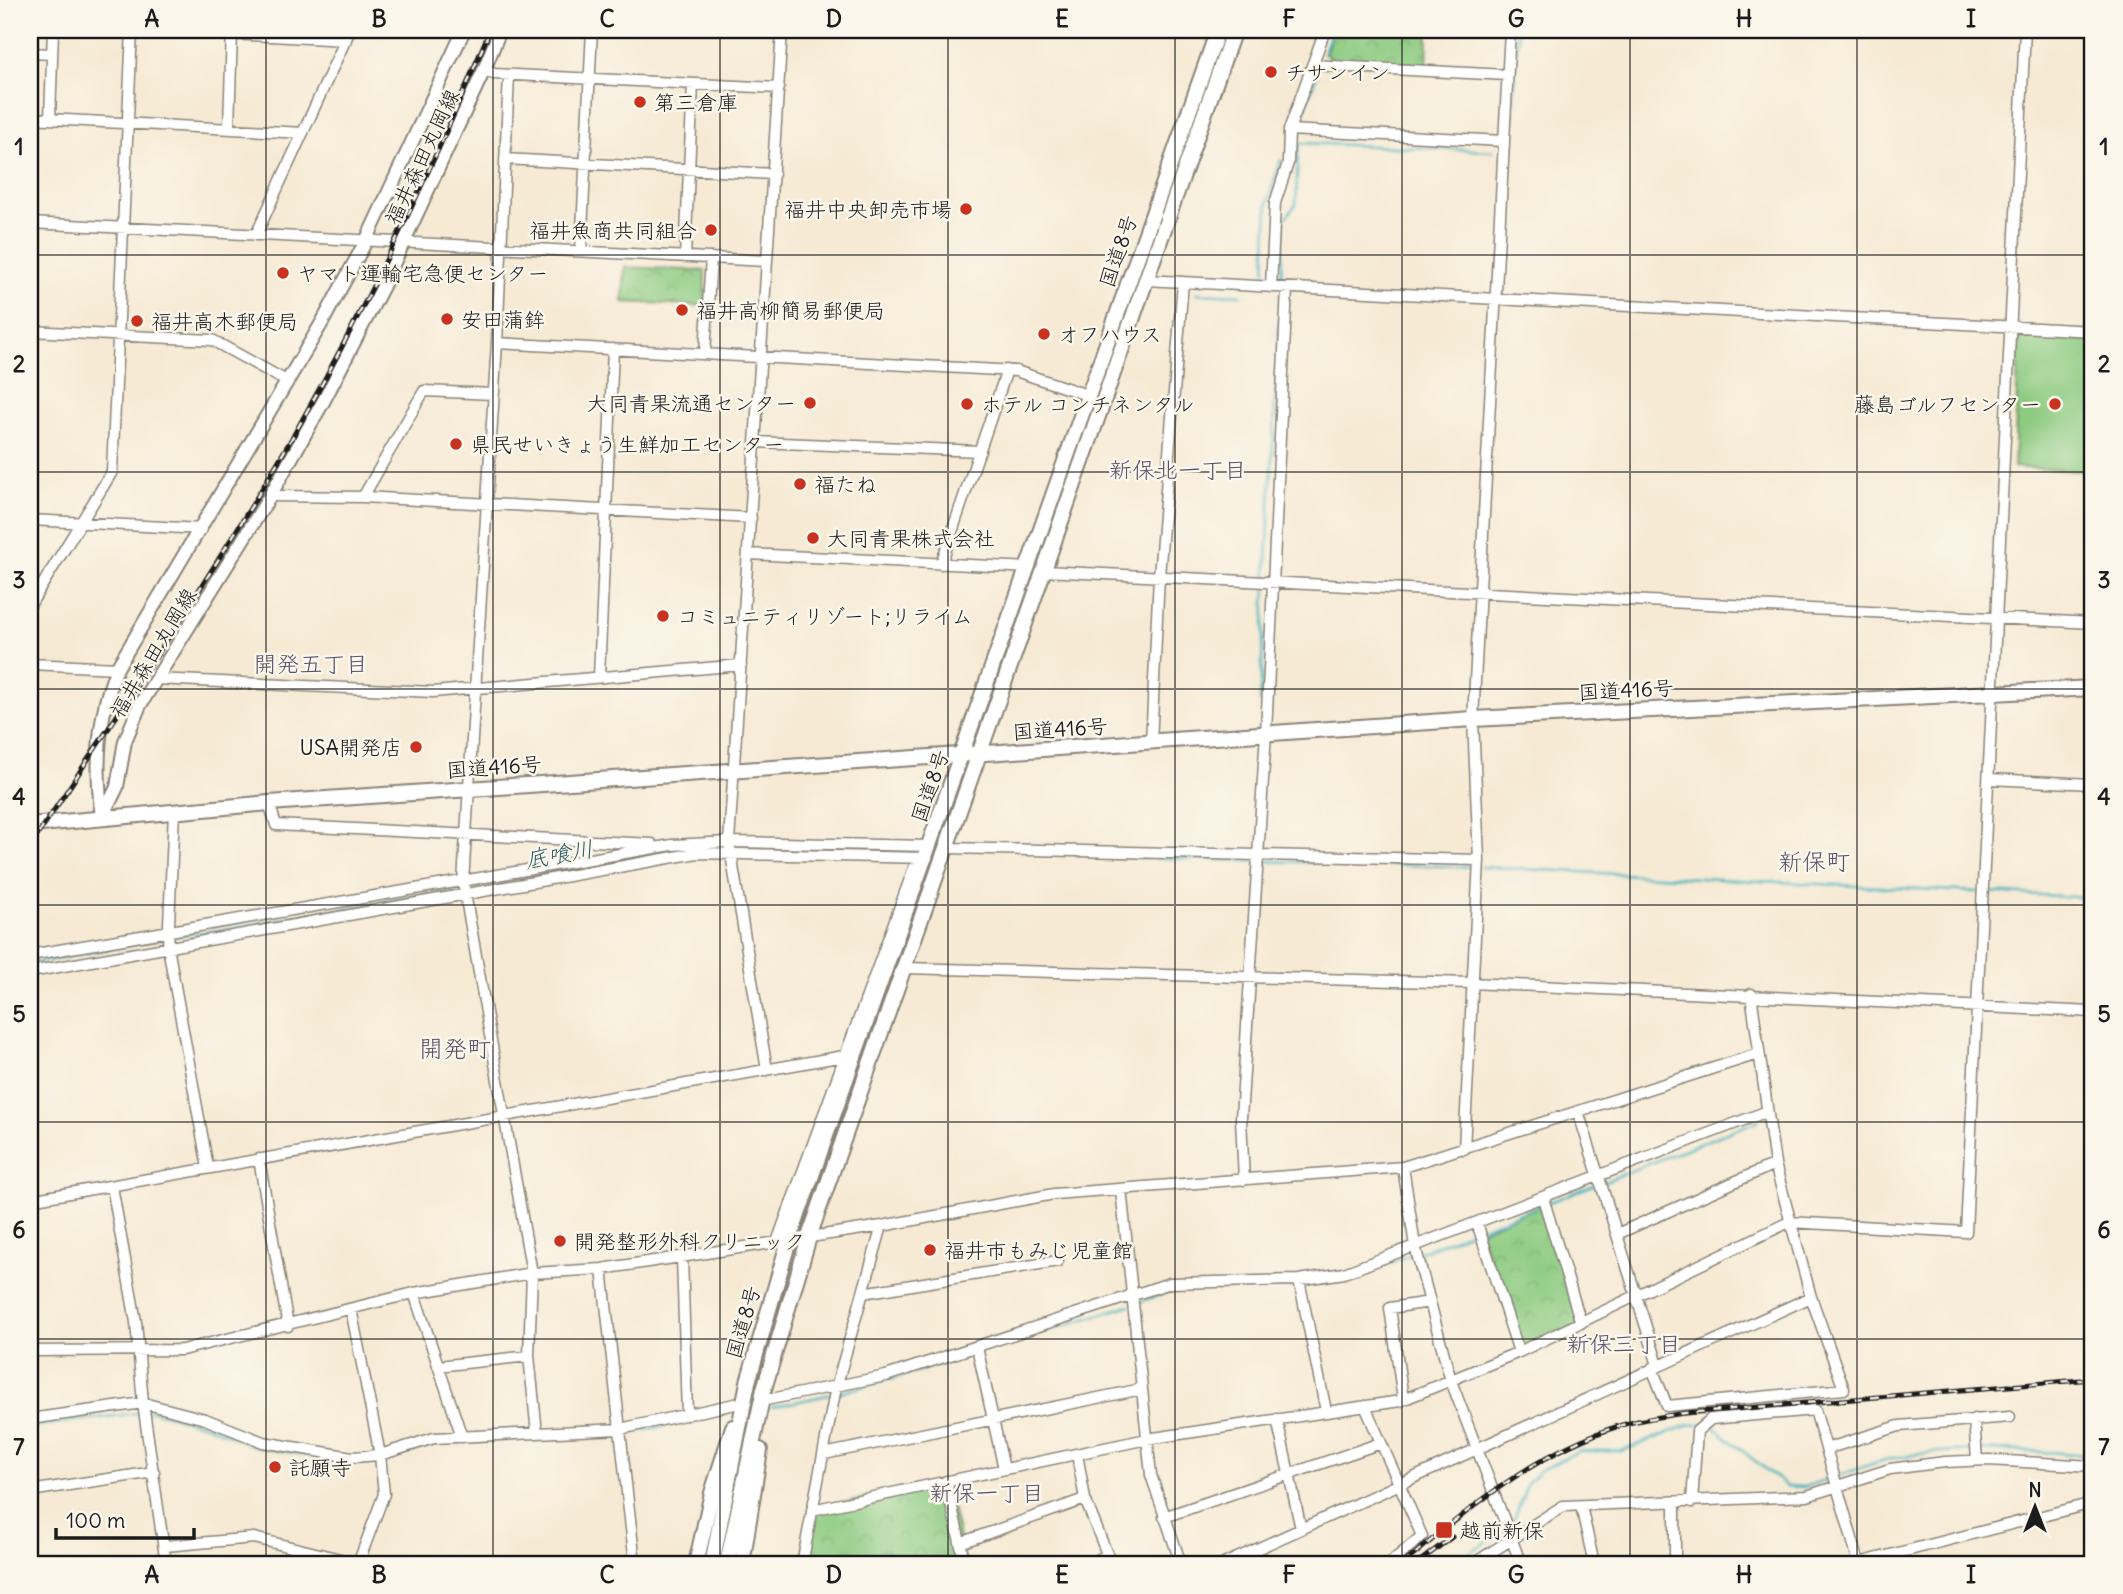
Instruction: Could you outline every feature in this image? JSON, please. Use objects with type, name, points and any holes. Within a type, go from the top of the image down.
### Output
[{"type":"highway","name":"国道8号","points":[[727,1564],[763,1397],[809,1237],[980,755],[1090,396],[1218,30]]},
{"type":"highway","name":"国道8号","points":[[712,1564],[744,1402],[783,1241],[924,852],[1037,569],[1146,280],[1234,30]]},
{"type":"highway","name":"国道416号","points":[[30,825],[269,803],[962,757],[1473,719],[2093,688]]},
{"type":"highway","points":[[742,1564],[762,1437],[763,1397]]},
{"type":"highway","points":[[696,1564],[724,1447],[744,1402]]},
{"type":"main road","name":"福井森田丸岡線","points":[[102,818],[98,739],[108,689],[117,668],[288,382],[366,241],[464,30]]},
{"type":"main road","name":"福井森田丸岡線","points":[[102,818],[117,787],[131,723],[156,678],[270,496],[356,340],[484,70],[500,30]]},
{"type":"street","points":[[50,119],[53,30]]},
{"type":"street","points":[[30,606],[112,472],[132,30]]},
{"type":"street","points":[[581,251],[592,30]]},
{"type":"street","points":[[755,30],[782,30],[729,853],[767,1070]]},
{"type":"street","points":[[1271,287],[1275,203],[1288,163],[1289,130],[1325,30]]},
{"type":"street","points":[[1464,1149],[1479,860],[1473,719],[1493,298],[1510,30]]},
{"type":"street","points":[[812,1510],[1147,1439],[1403,1399],[1519,1352],[1789,1222],[1966,1232],[2025,30]]},
{"type":"street","points":[[229,128],[232,32],[348,35],[256,235]]},
{"type":"street","points":[[30,53],[52,54]]},
{"type":"street","points":[[1312,65],[1507,75]]},
{"type":"street","points":[[484,70],[509,75],[779,88]]},
{"type":"street","points":[[509,75],[497,342],[463,882],[533,1273],[529,1356],[537,1433]]},
{"type":"street","points":[[685,257],[693,84]]},
{"type":"street","points":[[30,118],[303,133]]},
{"type":"street","points":[[1289,130],[1503,141]]},
{"type":"street","points":[[505,159],[774,174]]},
{"type":"street","points":[[30,223],[767,261]]},
{"type":"street","points":[[705,353],[711,258]]},
{"type":"street","points":[[1146,280],[2093,331]]},
{"type":"street","points":[[1151,743],[1159,576],[1183,282]]},
{"type":"street","points":[[1244,1180],[1241,1118],[1266,733],[1287,288]]},
{"type":"street","points":[[30,331],[212,340],[288,382]]},
{"type":"street","points":[[497,342],[1007,370],[1090,396]]},
{"type":"street","points":[[598,677],[613,349]]},
{"type":"street","points":[[941,564],[1007,370]]},
{"type":"street","points":[[363,497],[424,391],[493,394]]},
{"type":"street","points":[[756,442],[980,452]]},
{"type":"street","points":[[270,496],[363,497],[751,518]]},
{"type":"street","points":[[30,520],[202,529]]},
{"type":"street","points":[[748,554],[1272,583],[2093,623]]},
{"type":"street","points":[[30,664],[117,668]]},
{"type":"street","points":[[156,678],[433,692],[741,665]]},
{"type":"street","points":[[1989,779],[2093,784]]},
{"type":"street","points":[[269,803],[276,825],[672,845],[729,842],[924,852]]},
{"type":"street","points":[[174,811],[167,930],[208,1168]]},
{"type":"street","points":[[30,955],[672,845]]},
{"type":"street","points":[[947,848],[1479,860]]},
{"type":"street","points":[[30,972],[697,853],[924,852]]},
{"type":"street","points":[[783,1241],[844,1056],[924,852]]},
{"type":"street","points":[[905,968],[1471,983],[2093,1012]]},
{"type":"street","points":[[1578,1111],[1637,1297],[1667,1406],[1844,1389],[1811,1297],[1775,1164],[1765,1112],[1751,994]]},
{"type":"street","points":[[30,1351],[182,1350],[414,1293],[533,1273],[602,1269],[882,1226],[1054,1194],[1404,1167],[1758,1054]]},
{"type":"street","points":[[30,1200],[844,1056]]},
{"type":"street","points":[[763,1397],[836,1387],[886,1376],[1170,1283],[1299,1280],[1344,1273],[1765,1112]]},
{"type":"street","points":[[259,1159],[288,1326]]},
{"type":"street","points":[[1617,1234],[1775,1164]]},
{"type":"street","points":[[1404,1167],[1415,1246],[1451,1381],[1521,1564]]},
{"type":"street","points":[[111,1186],[136,1322],[143,1403],[166,1564]]},
{"type":"street","points":[[1121,1189],[1153,1486],[1181,1564]]},
{"type":"street","points":[[1543,1198],[1581,1323]]},
{"type":"street","points":[[1477,1223],[1519,1352]]},
{"type":"street","points":[[802,1564],[836,1387],[882,1226]]},
{"type":"street","points":[[682,1256],[687,1415]]},
{"type":"street","points":[[863,1293],[1058,1261]]},
{"type":"street","points":[[602,1269],[635,1564]]},
{"type":"street","points":[[1299,1280],[1326,1412]]},
{"type":"street","points":[[414,1293],[461,1437]]},
{"type":"street","points":[[1231,1563],[1476,1448],[1811,1297]]},
{"type":"street","points":[[1403,1399],[1390,1308],[1430,1302]]},
{"type":"street","points":[[165,1546],[254,1538],[359,1564],[384,1494],[380,1455],[351,1309]]},
{"type":"street","points":[[978,1347],[1004,1469]]},
{"type":"street","points":[[438,1366],[529,1356]]},
{"type":"street","points":[[824,1454],[993,1417],[1142,1389]]},
{"type":"street","points":[[30,1419],[143,1403],[205,1419],[263,1443],[352,1457],[380,1455],[434,1438],[620,1429],[744,1402]]},
{"type":"street","points":[[1365,1406],[1422,1536],[1389,1564]]},
{"type":"street","points":[[1692,1502],[1697,1431],[1712,1419],[1815,1410],[1857,1564],[2093,1503]]},
{"type":"street","points":[[1826,1449],[1899,1426],[2010,1417]]},
{"type":"street","points":[[1277,1419],[1301,1529]]},
{"type":"street","points":[[1974,1419],[1977,1460]]},
{"type":"street","points":[[1164,1517],[1381,1443]]},
{"type":"street","points":[[1077,1454],[1086,1499],[1109,1560],[1089,1564]]},
{"type":"street","points":[[1473,1564],[1563,1506],[1807,1496],[1890,1469],[1977,1460],[2093,1466]]},
{"type":"street","points":[[30,1491],[153,1472]]},
{"type":"street","points":[[946,1482],[965,1564]]},
{"type":"street","points":[[960,1543],[1086,1499]]},
{"type":"street","points":[[1675,1503],[1675,1564]]},
{"type":"street","points":[[1581,1506],[1594,1564]]},
{"type":"green space","points":[[1334,30],[1428,30],[1427,66],[1331,61],[1325,53]]},
{"type":"green space","points":[[625,267],[705,271],[705,306],[623,302]]},
{"type":"green space","name":"藤島ゴルフセンター","points":[[2019,337],[2093,341],[2093,472],[2014,467]]},
{"type":"green space","points":[[1541,1205],[1581,1323],[1521,1351],[1479,1231]]},
{"type":"green space","points":[[946,1481],[965,1564],[802,1564],[812,1510]]},
{"type":"waterway","points":[[1323,54],[1332,30]]},
{"type":"waterway","points":[[1510,152],[1518,30]]},
{"type":"waterway","points":[[1301,120],[1317,74]]},
{"type":"waterway","points":[[1281,280],[1284,220],[1296,204],[1298,148],[1301,143],[1493,151]]},
{"type":"waterway","points":[[1265,271],[1268,201],[1281,160]]},
{"type":"waterway","points":[[1196,293],[1241,295]]},
{"type":"waterway","points":[[1266,580],[1281,293]]},
{"type":"waterway","points":[[1260,702],[1266,586]]},
{"type":"waterway","name":"底喰川","points":[[733,847],[922,851]]},
{"type":"waterway","name":"底喰川","points":[[467,888],[681,849]]},
{"type":"waterway","points":[[1086,856],[1254,861]]},
{"type":"waterway","points":[[1261,861],[1475,867]]},
{"type":"waterway","points":[[1481,867],[1978,892]]},
{"type":"waterway","name":"底喰川","points":[[30,964],[181,935],[460,889]]},
{"type":"waterway","points":[[1985,892],[2093,898]]},
{"type":"waterway","points":[[1603,1182],[1759,1120]]},
{"type":"waterway","points":[[1547,1203],[1596,1184]]},
{"type":"waterway","points":[[1482,1228],[1541,1205]]},
{"type":"waterway","points":[[1420,1252],[1475,1230]]},
{"type":"waterway","points":[[1302,1285],[1347,1279],[1413,1254]]},
{"type":"waterway","points":[[1137,1303],[1174,1290],[1296,1286]]},
{"type":"waterway","points":[[889,1380],[1130,1305]]},
{"type":"waterway","points":[[839,1393],[883,1381]]},
{"type":"waterway","points":[[772,1407],[832,1394]]},
{"type":"waterway","points":[[30,1427],[152,1411],[206,1425],[257,1447],[358,1464],[376,1462]]},
{"type":"waterway","points":[[624,1434],[727,1413]]},
{"type":"waterway","points":[[1513,1522],[1527,1484],[1539,1471],[1579,1451],[1622,1451],[1689,1425],[1701,1424]]},
{"type":"waterway","points":[[1707,1425],[1712,1426],[1786,1486],[1804,1487],[1831,1478]]},
{"type":"waterway","points":[[383,1461],[439,1443],[618,1435]]},
{"type":"waterway","points":[[1837,1476],[1889,1459],[1940,1452],[1991,1450],[2093,1455]]},
{"type":"waterway","points":[[1453,1564],[1503,1530]]},
{"type":"railway","points":[[30,846],[200,589],[296,431],[399,233],[490,30]]},
{"type":"railway","points":[[1403,1564],[1505,1483],[1561,1450],[1591,1436],[1630,1423],[1685,1413],[2093,1379]]},
{"type":"railway","points":[[1416,1564],[1452,1537]]},
{"type":"place","name":"チサンイン","points":[[1271,72]]},
{"type":"place","name":"第三倉庫","points":[[640,102]]},
{"type":"place","name":"福井中央卸売市場","points":[[966,209]]},
{"type":"place","name":"福井魚商共同組合","points":[[711,230]]},
{"type":"place","name":"ヤマト運輸宅急便センター","points":[[283,273]]},
{"type":"place","name":"福井高柳簡易郵便局","points":[[682,310]]},
{"type":"place","name":"安田蒲鉾","points":[[447,319]]},
{"type":"place","name":"福井高木郵便局","points":[[137,321]]},
{"type":"place","name":"オフハウス","points":[[1044,334]]},
{"type":"place","name":"大同青果流通センター","points":[[810,403]]},
{"type":"place","name":"ホテル コンチネンタル","points":[[967,404]]},
{"type":"place","name":"藤島ゴルフセンター","points":[[2055,404]]},
{"type":"place","name":"県民せいきょう生鮮加工センター","points":[[456,444]]},
{"type":"place","name":"福たね","points":[[800,484]]},
{"type":"place","name":"大同青果株式会社","points":[[813,538]]},
{"type":"place","name":"コミュニティリゾート;リライム","points":[[663,616]]},
{"type":"place","name":"USA開発店","points":[[416,747]]},
{"type":"place","name":"開発整形外科クリニック","points":[[560,1241]]},
{"type":"place","name":"福井市もみじ児童館","points":[[930,1250]]},
{"type":"place","name":"託願寺","points":[[275,1467]]},
{"type":"place","name":"越前新保","points":[[1444,1530]]},
{"type":"district","name":"新保北一丁目","points":[[1178,469]]},
{"type":"district","name":"開発五丁目","points":[[311,663]]},
{"type":"district","name":"新保町","points":[[1814,861]]},
{"type":"district","name":"開発町","points":[[455,1048]]},
{"type":"district","name":"新保三丁目","points":[[1624,1343]]},
{"type":"district","name":"新保一丁目","points":[[987,1492]]}]
